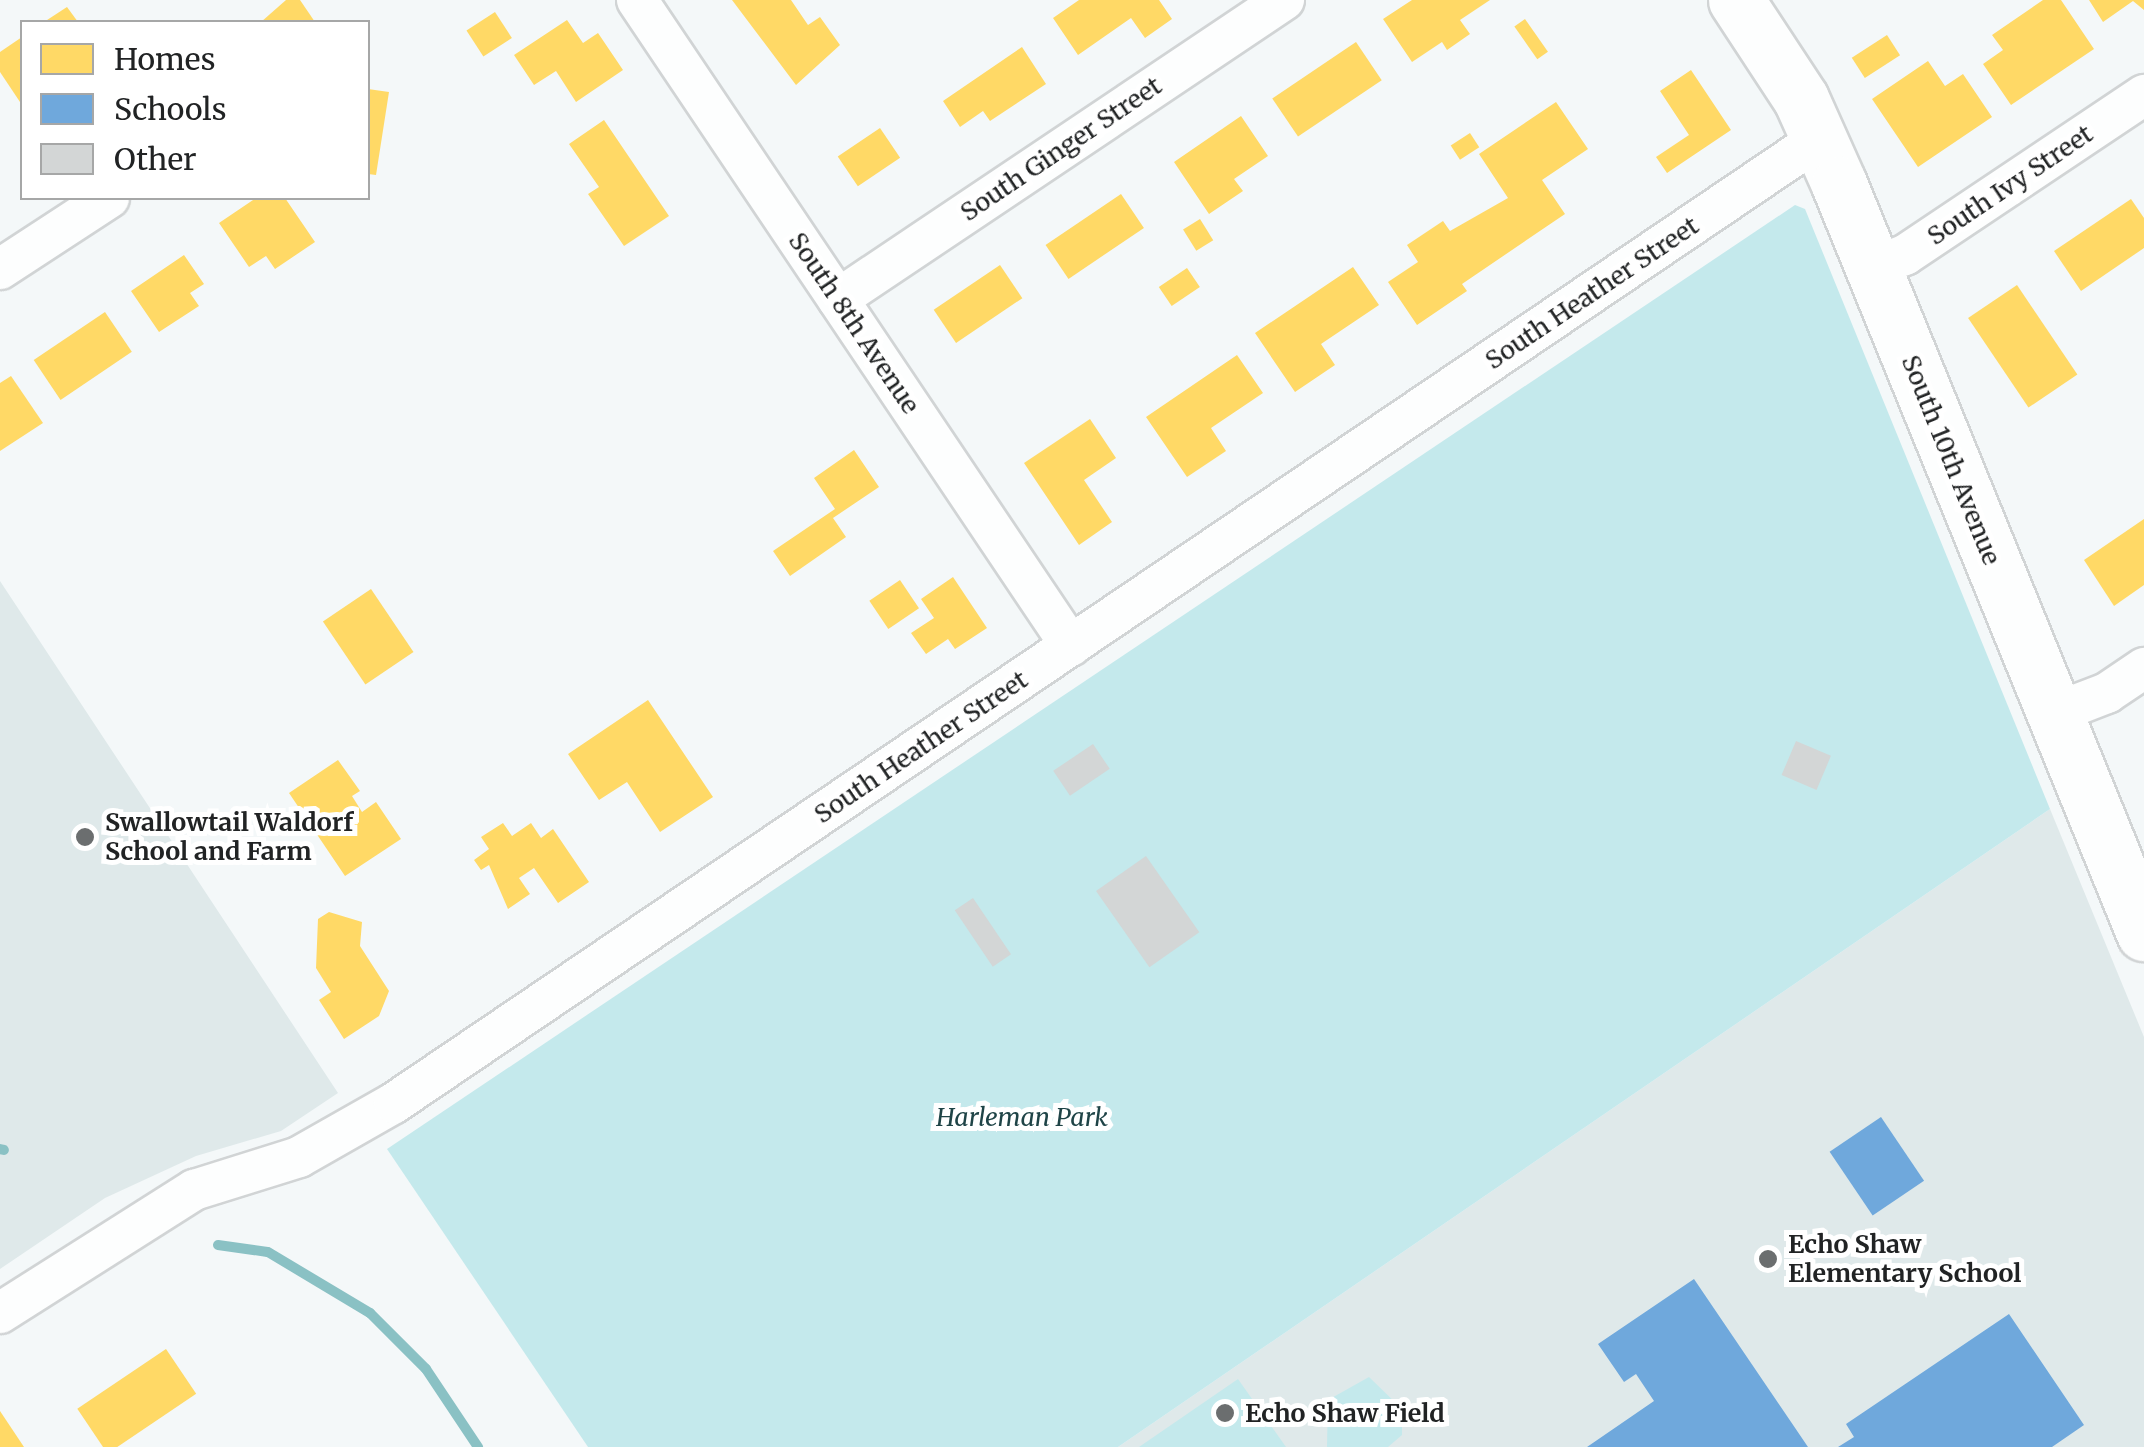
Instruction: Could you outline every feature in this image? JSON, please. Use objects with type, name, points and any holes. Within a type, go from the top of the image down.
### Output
[{"type":"main road","name":"South 10th Avenue","points":[[1736,0],[1801,99],[1819,139],[2144,933]]},
{"type":"street","name":"South 8th Avenue","points":[[637,0],[1071,646]]},
{"type":"street","name":"South Ginger Street","points":[[838,299],[1284,0]]},
{"type":"street","name":"South Ivy Street","points":[[1872,267],[1904,256],[2144,95]]},
{"type":"street","name":"South Heather Street","points":[[0,1312],[194,1190],[299,1157],[394,1102],[1819,139]]},
{"type":"street","points":[[0,269],[107,200]]},
{"type":"street","points":[[2055,713],[2107,693],[2144,668]]},
{"type":"shaded area","name":"Swallowtail Waldorf School and Farm","points":[[0,581],[338,1093],[281,1131],[196,1156],[105,1198],[0,1269]]},
{"type":"shaded area","name":"Echo Shaw Elementary School","points":[[2050,809],[2144,1037],[2144,1447],[1118,1447]]},
{"type":"green space","name":"Harleman Park","points":[[1795,205],[1805,209],[2050,809],[1118,1447],[588,1447],[387,1149]]},
{"type":"green space","points":[[1369,1377],[1402,1409],[1402,1435],[1388,1447],[1327,1447],[1328,1400]]},
{"type":"green space","name":"Echo Shaw Field","points":[[1238,1379],[1286,1447],[1139,1447]]},
{"type":"building: Homes","points":[[286,0],[300,0],[314,20],[263,20]]},
{"type":"building: Homes","points":[[732,0],[791,0],[808,25],[820,17],[840,45],[796,85]]},
{"type":"building: Homes","points":[[1079,0],[1159,0],[1172,19],[1145,38],[1131,18],[1078,55],[1053,18]]},
{"type":"building: Homes","points":[[1412,0],[1490,0],[1460,20],[1470,34],[1447,50],[1442,42],[1412,62],[1383,19]]},
{"type":"building: Homes","points":[[2043,0],[2061,0],[2094,49],[2011,105],[1983,64],[2003,50],[1992,35]]},
{"type":"building: Homes","points":[[2089,0],[2144,0],[2144,10],[2133,1],[2103,22]]},
{"type":"building: Homes","points":[[67,7],[77,20],[47,20]]},
{"type":"building: Homes","points":[[495,12],[512,38],[483,57],[466,31]]},
{"type":"building: Homes","points":[[1525,19],[1548,52],[1537,59],[1514,26]]},
{"type":"building: Homes","points":[[567,20],[583,43],[598,33],[623,70],[576,102],[556,71],[534,85],[514,55]]},
{"type":"building: Homes","points":[[1887,35],[1900,55],[1865,78],[1852,58]]},
{"type":"building: Homes","points":[[20,38],[20,102],[0,72],[0,52]]},
{"type":"building: Homes","points":[[1356,42],[1382,80],[1298,137],[1272,98]]},
{"type":"building: Homes","points":[[1022,47],[1046,84],[990,121],[983,111],[960,127],[943,101]]},
{"type":"building: Homes","points":[[1928,61],[1945,86],[1963,74],[1992,117],[1918,167],[1872,99]]},
{"type":"building: Homes","points":[[1691,70],[1731,130],[1667,173],[1656,157],[1689,135],[1660,91]]},
{"type":"building: Homes","points":[[370,89],[389,92],[376,175],[370,174]]},
{"type":"building: Homes","points":[[1556,102],[1588,149],[1542,180],[1565,214],[1462,284],[1467,291],[1417,325],[1388,282],[1418,262],[1407,245],[1443,221],[1450,231],[1508,198],[1479,154]]},
{"type":"building: Homes","points":[[1241,116],[1268,156],[1234,179],[1243,191],[1209,214],[1174,162]]},
{"type":"building: Homes","points":[[604,120],[669,216],[624,246],[588,194],[599,187],[569,144]]},
{"type":"building: Homes","points":[[880,128],[900,158],[858,186],[838,157]]},
{"type":"building: Homes","points":[[1470,133],[1479,147],[1460,160],[1451,146]]},
{"type":"building: Homes","points":[[1121,194],[1144,228],[1068,279],[1046,245]]},
{"type":"building: Homes","points":[[2131,199],[2144,218],[2144,248],[2081,291],[2054,251]]},
{"type":"building: Homes","points":[[253,200],[286,200],[315,242],[275,269],[266,256],[249,267],[219,223]]},
{"type":"building: Homes","points":[[1200,219],[1213,240],[1196,251],[1183,230]]},
{"type":"building: Homes","points":[[184,255],[204,284],[190,293],[199,306],[159,332],[131,291]]},
{"type":"building: Homes","points":[[1000,265],[1022,298],[956,343],[934,310]]},
{"type":"building: Homes","points":[[1353,267],[1379,305],[1321,344],[1335,365],[1295,392],[1255,333]]},
{"type":"building: Homes","points":[[1187,268],[1200,287],[1172,306],[1159,287]]},
{"type":"building: Homes","points":[[2017,285],[2077,375],[2028,408],[1968,318]]},
{"type":"building: Homes","points":[[105,312],[132,352],[61,400],[34,360]]},
{"type":"building: Homes","points":[[1237,355],[1263,393],[1211,428],[1226,451],[1187,477],[1146,417]]},
{"type":"building: Homes","points":[[11,376],[43,423],[0,451],[0,383]]},
{"type":"building: Homes","points":[[1090,419],[1116,458],[1084,480],[1112,522],[1079,545],[1024,463]]},
{"type":"building: Homes","points":[[854,450],[879,487],[833,518],[846,537],[790,576],[773,551],[835,509],[814,478]]},
{"type":"building: Homes","points":[[2144,519],[2144,585],[2114,606],[2084,560]]},
{"type":"building: Homes","points":[[953,577],[987,628],[955,649],[948,639],[926,654],[911,633],[934,618],[921,599]]},
{"type":"building: Homes","points":[[900,580],[919,608],[888,629],[869,601]]},
{"type":"building: Homes","points":[[371,589],[413,652],[365,684],[323,621]]},
{"type":"building: Homes","points":[[648,700],[713,797],[660,832],[627,782],[599,800],[568,754]]},
{"type":"building: Homes","points":[[338,760],[360,791],[352,796],[362,812],[376,802],[401,839],[345,876],[289,793]]},
{"type":"building: Homes","points":[[503,823],[512,836],[531,823],[541,838],[553,829],[589,882],[558,903],[534,868],[519,878],[530,894],[508,909],[489,865],[481,870],[474,860],[489,849],[481,837]]},
{"type":"building: Homes","points":[[329,912],[362,922],[360,946],[389,991],[379,1016],[344,1039],[319,1000],[331,992],[316,968],[318,919]]},
{"type":"building: Homes","points":[[166,1349],[196,1394],[117,1447],[103,1447],[77,1409]]},
{"type":"building: Homes","points":[[0,1411],[24,1447],[0,1447]]},
{"type":"building: Schools","points":[[1881,1117],[1924,1181],[1873,1216],[1830,1152]]},
{"type":"building: Schools","points":[[1694,1279],[1808,1447],[1587,1447],[1654,1401],[1636,1374],[1624,1382],[1598,1344]]},
{"type":"building: Schools","points":[[2009,1314],[2084,1425],[2052,1447],[1838,1447],[1854,1437],[1846,1424]]},
{"type":"building: Other","points":[[1796,741],[1831,756],[1817,790],[1782,775]]},
{"type":"building: Other","points":[[1093,744],[1110,769],[1070,796],[1053,771]]},
{"type":"building: Other","points":[[1146,856],[1199,932],[1149,967],[1096,891]]},
{"type":"building: Other","points":[[973,898],[1011,954],[993,967],[955,910]]},
{"type":"waterway","points":[[0,1149],[4,1150]]},
{"type":"waterway","points":[[218,1245],[268,1252],[370,1313],[426,1369],[478,1447]]},
{"type":"place","name":"Swallowtail Waldorf School and Farm","points":[[85,837]]},
{"type":"place","name":"Echo Shaw Elementary School","points":[[1768,1259]]},
{"type":"place","name":"Echo Shaw Field","points":[[1225,1413]]}]
